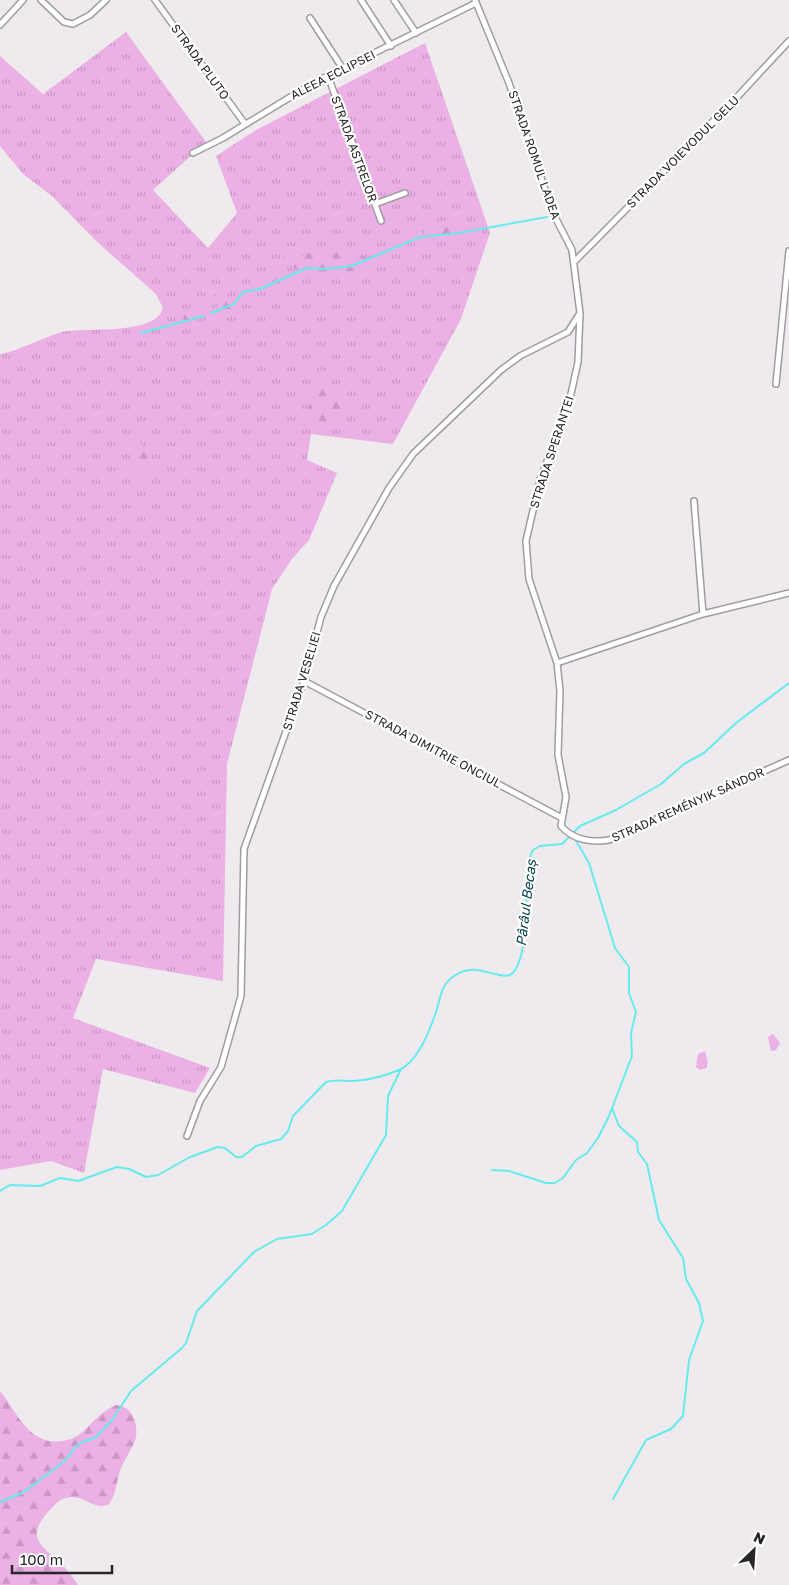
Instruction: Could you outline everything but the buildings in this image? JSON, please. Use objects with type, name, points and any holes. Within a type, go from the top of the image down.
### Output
[{"type":"street","points":[[0,25],[23,0]]},
{"type":"street","points":[[41,0],[64,22],[73,24],[90,15],[106,0]]},
{"type":"street","name":"STRADA PLUTO","points":[[155,0],[245,124]]},
{"type":"street","points":[[361,0],[391,46]]},
{"type":"street","points":[[394,0],[416,34]]},
{"type":"street","name":"ALEEA ECLIPSEI","points":[[193,153],[328,76],[416,34],[476,2]]},
{"type":"street","name":"STRADA ROMUL LADEA","points":[[476,2],[509,83],[553,214],[572,250],[580,313]]},
{"type":"street","points":[[310,18],[343,69]]},
{"type":"street","name":"STRADA VOIEVODUL GELU","points":[[574,262],[788,44]]},
{"type":"street","name":"STRADA ASTRELOR","points":[[328,76],[381,221]]},
{"type":"street","points":[[375,204],[405,193]]},
{"type":"street","points":[[776,384],[789,251]]},
{"type":"street","name":"STRADA SPERANȚEI","points":[[561,821],[566,797],[558,755],[560,691],[557,663],[529,579],[526,541],[540,480],[569,403],[578,362],[580,313]]},
{"type":"street","name":"STRADA VESELIEI","points":[[187,1136],[200,1101],[221,1067],[237,1016],[241,996],[244,849],[304,681],[321,617],[334,586],[400,470],[413,454],[501,370],[520,356],[568,332],[580,313]]},
{"type":"street","points":[[694,501],[702,614]]},
{"type":"street","points":[[557,663],[702,614],[789,593]]},
{"type":"street","name":"STRADA DIMITRIE ONCIUL","points":[[304,681],[561,821]]},
{"type":"street","name":"STRADA REMÉNYIK SÁNDOR","points":[[561,821],[565,830],[578,838],[595,842],[609,840],[789,760]]},
{"type":"green space","points":[[126,32],[206,142],[153,190],[208,248],[237,213],[216,156],[256,130],[425,43],[490,233],[461,319],[393,444],[311,434],[307,460],[337,473],[309,540],[292,559],[272,589],[227,764],[223,981],[96,959],[73,1018],[210,1068],[195,1093],[103,1069],[84,1173],[51,1161],[0,1170],[0,354],[16,350],[62,332],[134,327],[158,317],[163,308],[156,294],[96,241],[52,196],[23,174],[0,146],[0,56],[43,94]]},
{"type":"green space","points":[[432,226],[467,229],[466,237],[456,241],[423,240],[425,229]]},
{"type":"green space","points":[[339,246],[344,256],[344,262],[339,266],[355,260],[359,252],[367,258],[360,269],[326,276],[323,273],[315,281],[312,276],[306,279],[283,256],[286,253],[297,259],[315,250],[320,251],[327,266],[332,264],[334,251]]},
{"type":"green space","points":[[226,284],[229,286],[229,291],[225,299],[231,300],[233,306],[230,311],[216,315],[213,312],[214,308],[218,306],[219,300],[214,296]]},
{"type":"green space","points":[[191,313],[203,314],[206,317],[188,321],[183,319],[184,315]]},
{"type":"green space","points":[[331,381],[345,392],[337,422],[329,432],[304,420],[316,391],[325,383]]},
{"type":"green space","points":[[138,437],[150,462],[143,474],[137,472],[130,460]]},
{"type":"green space","points":[[773,1034],[780,1043],[776,1050],[771,1051],[768,1037]]},
{"type":"green space","points":[[705,1051],[708,1062],[706,1068],[700,1070],[696,1067],[698,1054]]},
{"type":"green space","points":[[0,1391],[32,1433],[51,1441],[65,1441],[76,1437],[101,1414],[116,1405],[126,1408],[133,1416],[136,1426],[135,1441],[121,1468],[114,1496],[109,1504],[99,1506],[78,1498],[65,1498],[53,1507],[38,1526],[37,1537],[44,1548],[65,1567],[78,1585],[0,1585]]},
{"type":"waterway","points":[[211,313],[234,304],[243,292],[260,289],[307,268],[325,269],[352,266],[420,237],[459,233],[547,217]]},
{"type":"waterway","points":[[141,333],[204,316]]},
{"type":"waterway","name":"Pârâul Becaș","points":[[0,1191],[10,1185],[40,1186],[60,1178],[78,1181],[117,1167],[129,1169],[146,1177],[158,1175],[190,1157],[218,1147],[225,1148],[236,1157],[242,1157],[256,1146],[281,1139],[288,1131],[293,1116],[326,1082],[365,1080],[401,1069],[413,1059],[423,1044],[442,992],[449,980],[462,972],[470,970],[505,976],[512,974],[516,968],[522,952],[528,867],[533,850],[540,846],[562,844],[580,826],[616,810],[661,784],[684,764],[704,753],[736,723],[789,683]]},
{"type":"waterway","points":[[492,1170],[509,1171],[546,1183],[555,1183],[563,1178],[576,1160],[587,1153],[598,1138],[609,1116],[632,1056],[631,1033],[636,1012],[629,993],[629,967],[615,948],[589,863],[575,839]]},
{"type":"waterway","points":[[0,1502],[24,1492],[66,1460],[75,1447],[82,1442],[95,1438],[112,1420],[131,1391],[182,1348],[186,1343],[197,1311],[254,1252],[277,1239],[312,1234],[342,1211],[386,1135],[388,1096],[401,1069]]},
{"type":"waterway","points":[[612,1108],[619,1126],[637,1142],[638,1152],[647,1164],[659,1220],[683,1258],[686,1279],[699,1303],[703,1321],[689,1360],[683,1416],[671,1429],[646,1440],[613,1499]]}]
